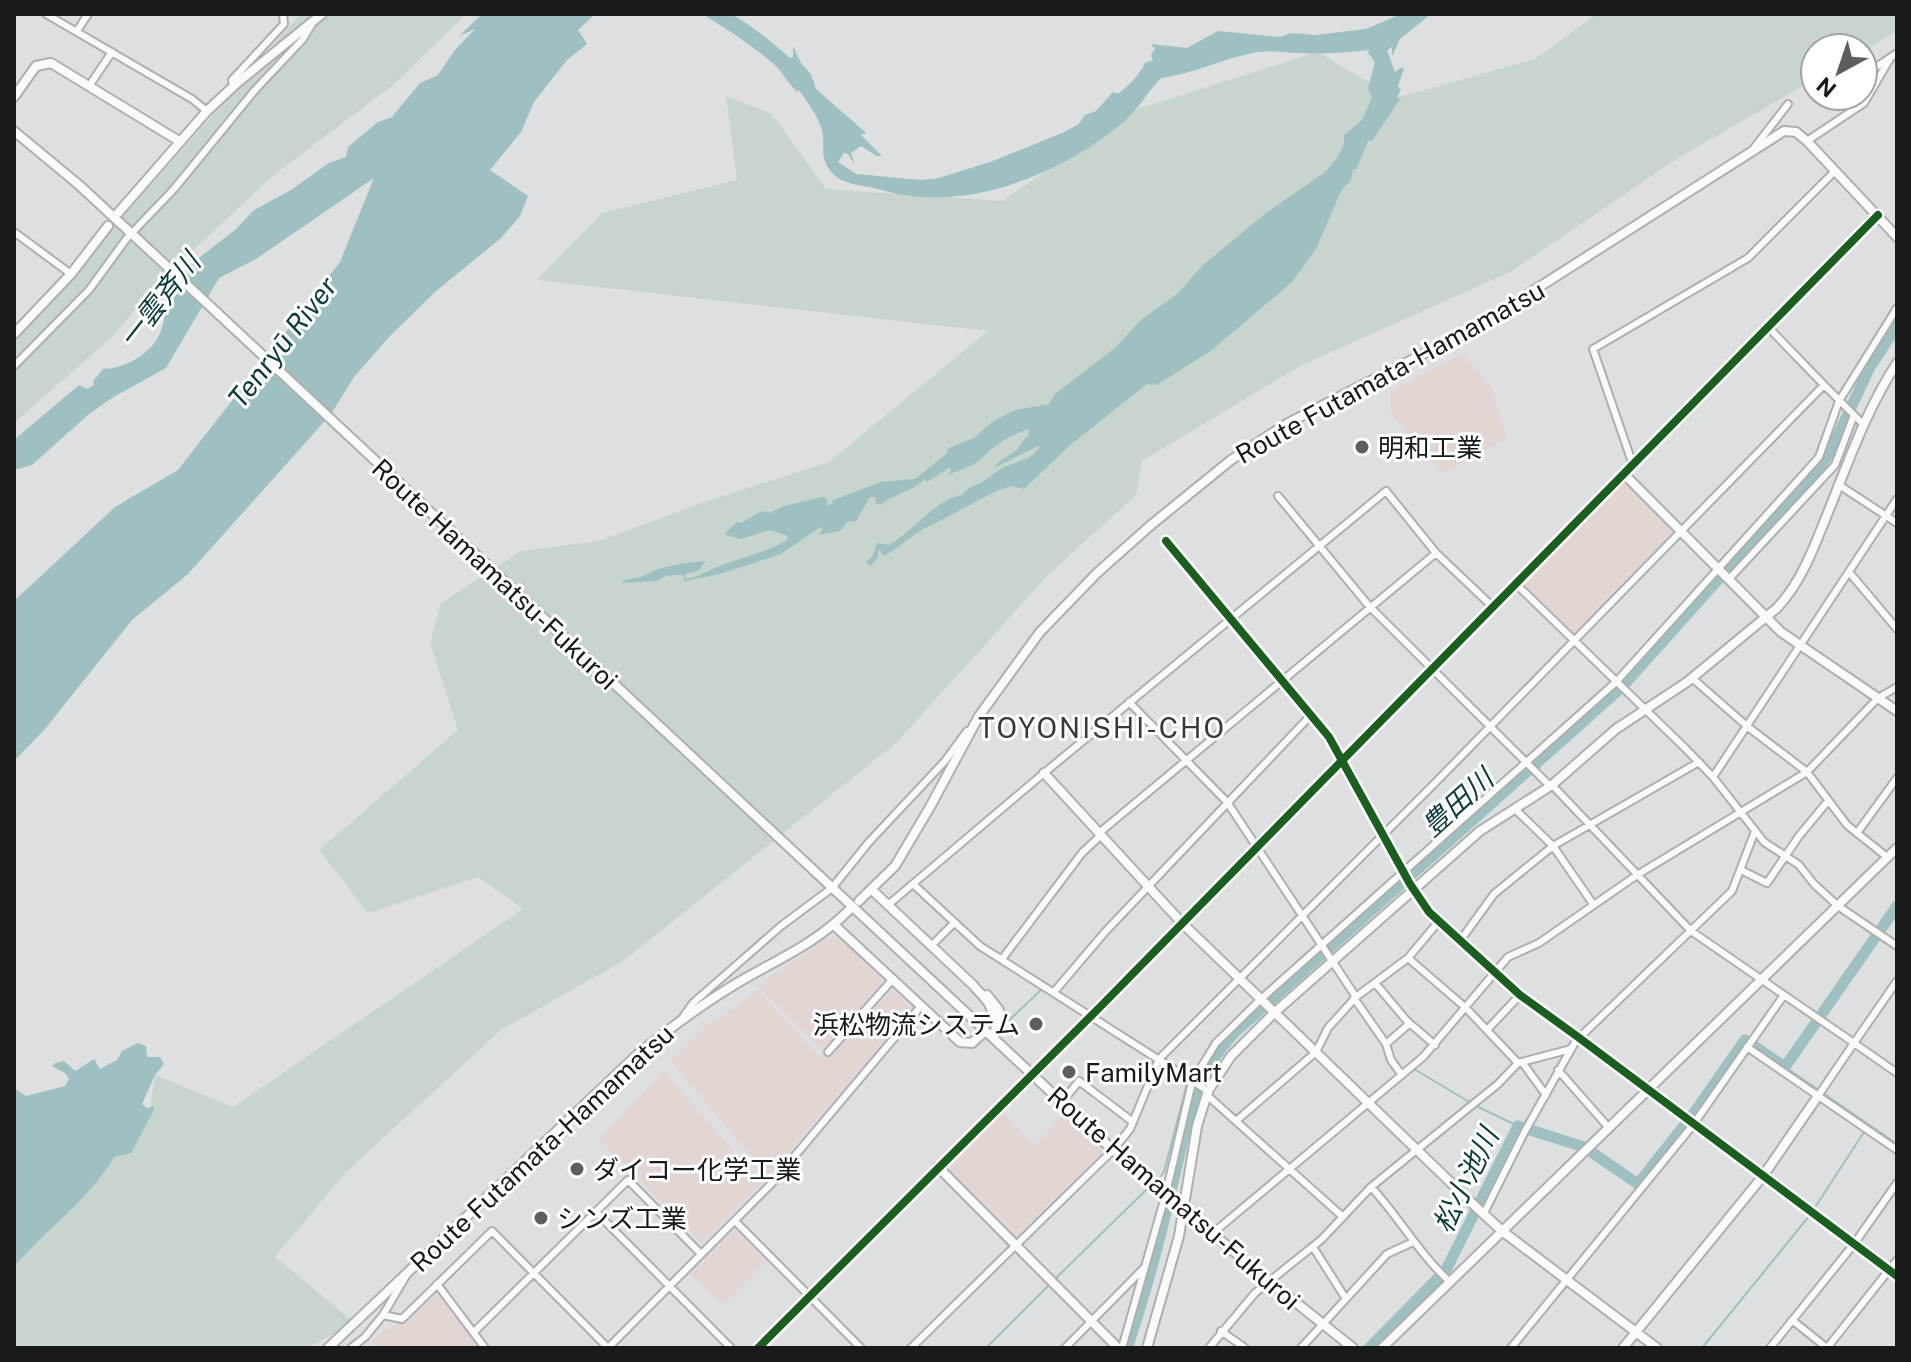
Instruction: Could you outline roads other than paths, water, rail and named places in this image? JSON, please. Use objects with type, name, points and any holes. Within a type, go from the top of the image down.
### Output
[{"type":"street","points":[[46,14],[192,99],[207,111]]},
{"type":"street","points":[[77,31],[88,14]]},
{"type":"street","points":[[233,87],[232,80],[284,24],[283,14]]},
{"type":"street","points":[[118,213],[207,111],[322,14]]},
{"type":"street","points":[[14,366],[89,290],[131,234],[174,189],[255,90],[303,39],[314,21]]},
{"type":"street","points":[[89,86],[112,52]]},
{"type":"street","points":[[1894,55],[1864,103],[1807,141],[1878,215],[1896,239]]},
{"type":"street","points":[[14,97],[36,66],[51,63],[179,141]]},
{"type":"street","points":[[1752,151],[1788,104]]},
{"type":"street","name":"Route Hamamatsu-Fukuroi","points":[[14,131],[79,185],[1113,1150],[1353,1348]]},
{"type":"street","name":"Route Futamata-Hamamatsu","points":[[859,901],[895,866],[979,716],[1040,632],[1097,573],[1231,460],[1324,403],[1478,326],[1784,131],[1796,132],[1807,141]]},
{"type":"street","points":[[1633,465],[1593,349],[1748,258],[1835,171]]},
{"type":"street","points":[[758,1348],[1517,585],[1878,215]]},
{"type":"street","points":[[14,334],[71,274],[108,226]]},
{"type":"street","points":[[14,232],[71,274]]},
{"type":"street","points":[[938,1167],[1120,1348],[1146,1267],[1192,1082],[1216,1043],[1322,944],[1616,682],[1819,457],[1840,403],[1897,308]]},
{"type":"street","points":[[1769,328],[1863,424]]},
{"type":"street","points":[[1147,1348],[1185,1209],[1205,1090],[1272,1010],[1412,887],[1480,831],[1551,786],[1616,729],[1692,678],[1767,618],[1788,596],[1805,568],[1863,424],[1897,363]]},
{"type":"street","points":[[911,1348],[1113,1150],[1133,1122],[1158,1062],[1824,385]]},
{"type":"street","points":[[1728,578],[1835,465],[1853,414]]},
{"type":"street","points":[[1624,474],[1767,618],[1801,646],[1897,711]]},
{"type":"street","points":[[1839,485],[1897,523]]},
{"type":"street","points":[[888,905],[1386,491],[1436,553],[1494,608]]},
{"type":"street","points":[[1278,496],[1371,608],[1590,824],[1691,931],[1897,1073]]},
{"type":"street","points":[[1713,777],[1897,499]]},
{"type":"street","points":[[1166,541],[1329,737],[1429,912],[1520,995],[1894,1273]]},
{"type":"street","points":[[1002,959],[1099,833],[1436,553]]},
{"type":"street","points":[[1849,572],[1897,629]]},
{"type":"street","points":[[1517,585],[1699,762],[1764,842],[1799,865],[1838,906],[1897,946]]},
{"type":"street","points":[[1692,678],[1748,727],[1807,772],[1857,833],[1887,857]]},
{"type":"street","points":[[1213,1233],[1370,1105],[1435,1045],[1508,957],[1555,932],[1637,875],[1807,772],[1878,698],[1897,687]]},
{"type":"street","points":[[1129,702],[1227,802],[1303,914],[1386,1044],[1391,1060],[1402,1075]]},
{"type":"street","points":[[1054,992],[1227,802],[1312,714]]},
{"type":"street","points":[[682,1019],[693,1003],[712,986],[781,926],[832,888],[869,842],[945,761],[979,716]]},
{"type":"street","points":[[1460,941],[1494,894],[1553,846],[1699,762]]},
{"type":"street","points":[[1044,773],[1181,922],[1475,1206],[1502,1231],[1657,1348]]},
{"type":"street","points":[[1857,833],[1897,778]]},
{"type":"street","points":[[1741,870],[1767,883],[1828,801]]},
{"type":"street","points":[[1515,809],[1553,846],[1593,904]]},
{"type":"street","points":[[1483,1213],[1558,1070],[1579,1037],[1732,891],[1755,831]]},
{"type":"street","points":[[1382,1348],[1445,1277],[1502,1231],[1897,848]]},
{"type":"street","points":[[913,884],[980,946],[1205,1090],[1209,1097],[1343,1217]]},
{"type":"street","points":[[871,889],[998,1007],[996,1040]]},
{"type":"street","name":"Route Futamata-Hamamatsu","points":[[328,1348],[637,1055],[682,1019],[745,979],[788,957],[834,925],[848,911]]},
{"type":"street","points":[[1236,1121],[1316,1052],[1328,1028],[1355,998],[1408,958],[1440,920]]},
{"type":"street","points":[[931,946],[954,923]]},
{"type":"street","points":[[834,925],[963,1044],[972,1043],[983,1033]]},
{"type":"street","points":[[1408,958],[1466,1008],[1520,1063],[1546,1095]]},
{"type":"street","points":[[828,1052],[892,980]]},
{"type":"street","points":[[1623,1348],[1763,1176],[1897,981]]},
{"type":"street","points":[[1375,983],[1409,1024],[1435,1045]]},
{"type":"street","points":[[973,985],[993,1011],[990,1021],[975,1021]]},
{"type":"street","points":[[1487,1030],[1520,995]]},
{"type":"street","points":[[1511,1348],[1690,1123],[1784,995]]},
{"type":"street","points":[[383,1315],[402,1319],[492,1231],[608,1348],[772,1183],[921,1006]]},
{"type":"street","name":"Route Hamamatsu-Fukuroi","points":[[975,1021],[983,1033],[996,1040]]},
{"type":"street","points":[[1386,1044],[1409,1024]]},
{"type":"street","points":[[1749,1045],[1821,1092],[1897,1150]]},
{"type":"street","points":[[1209,1348],[1242,1305],[1313,1247],[1371,1187],[1520,1063],[1571,1049]]},
{"type":"street","points":[[1558,1070],[1609,1128]]},
{"type":"street","points":[[1062,1102],[1079,1081],[1133,1122]]},
{"type":"street","points":[[474,1332],[628,1180],[701,1254]]},
{"type":"street","points":[[1770,1348],[1854,1244],[1897,1183]]},
{"type":"street","points":[[1371,1187],[1393,1211],[1413,1242],[1445,1277]]},
{"type":"street","points":[[596,1212],[731,1348]]},
{"type":"street","points":[[735,1221],[861,1348]]},
{"type":"street","points":[[1301,1348],[1387,1254],[1413,1242]]},
{"type":"street","points":[[1313,1247],[1346,1299]]},
{"type":"street","points":[[1792,1320],[1827,1348],[1894,1273],[1897,1260]]},
{"type":"street","points":[[1065,1348],[1146,1267]]},
{"type":"street","points":[[351,1348],[383,1315],[410,1270]]},
{"type":"street","points":[[437,1284],[485,1348]]},
{"type":"street","points":[[1221,1331],[1245,1348]]},
{"type":"street","points":[[361,1341],[368,1348]]},
{"type":"water","points":[[726,13],[735,17],[790,58],[793,57],[793,46],[801,63],[811,74],[816,89],[864,131],[866,134],[860,134],[882,156],[861,146],[851,153],[855,165],[844,153],[838,162],[856,174],[921,180],[939,178],[993,161],[1079,124],[1085,115],[1096,111],[1113,92],[1118,94],[1126,87],[1145,63],[1153,60],[1151,55],[1155,49],[1151,44],[1187,48],[1218,31],[1280,37],[1291,33],[1315,35],[1366,29],[1401,14],[1431,14],[1400,39],[1392,56],[1392,47],[1387,51],[1395,72],[1402,67],[1404,69],[1398,86],[1401,90],[1397,97],[1400,99],[1372,141],[1368,141],[1356,170],[1353,169],[1351,180],[1342,189],[1316,249],[1292,282],[1212,350],[1156,385],[1147,384],[1068,447],[1024,489],[1012,486],[996,491],[922,530],[884,556],[879,550],[877,559],[870,566],[866,562],[873,555],[877,543],[888,545],[897,540],[933,509],[1033,455],[1040,447],[994,468],[1019,448],[1029,429],[1003,441],[973,465],[947,476],[950,467],[880,505],[875,497],[870,497],[856,521],[847,522],[840,531],[819,535],[823,527],[819,528],[781,554],[720,574],[680,582],[685,580],[684,576],[621,583],[666,567],[706,561],[698,571],[685,574],[686,579],[770,549],[787,540],[788,536],[770,530],[741,539],[726,535],[726,532],[737,522],[741,523],[762,511],[769,513],[784,506],[823,497],[827,499],[828,506],[833,503],[831,501],[881,482],[915,479],[946,454],[949,448],[974,438],[992,422],[1015,410],[1049,404],[1055,394],[1116,347],[1141,320],[1178,293],[1203,265],[1266,213],[1325,172],[1338,156],[1344,144],[1344,135],[1362,120],[1372,98],[1368,88],[1375,62],[1369,50],[1257,52],[1161,78],[1126,120],[1073,157],[1043,172],[979,193],[946,197],[914,196],[855,184],[832,173],[825,161],[819,122],[799,90],[759,52],[703,14]]},
{"type":"water","name":"Tenryū River","points":[[482,14],[595,14],[578,30],[587,44],[567,60],[534,102],[521,132],[490,170],[528,196],[520,216],[501,238],[435,292],[390,336],[354,377],[331,414],[188,574],[132,620],[45,729],[14,761],[14,601],[115,507],[178,470],[340,262],[374,178],[256,259],[219,278],[166,368],[89,414],[32,465],[14,470],[14,440],[79,385],[87,389],[94,385],[93,381],[103,369],[126,364],[147,351],[163,326],[169,281],[235,230],[254,210],[291,190],[329,163],[346,157],[348,147],[378,122],[392,117],[420,83],[438,75],[454,51],[475,29],[459,36]]},
{"type":"water","points":[[138,1043],[146,1046],[147,1057],[160,1057],[164,1064],[155,1075],[142,1104],[147,1108],[154,1106],[154,1110],[131,1153],[114,1157],[80,1201],[14,1267],[14,1088],[26,1096],[65,1086],[69,1079],[52,1066],[55,1063],[64,1061],[75,1071],[94,1059],[100,1069],[117,1060],[122,1051]]},
{"type":"waterway","name":"豊田川","points":[[1127,1348],[1163,1225],[1187,1122],[1200,1085],[1220,1050],[1234,1033],[1621,688],[1820,466],[1830,452],[1870,367],[1897,326]]},
{"type":"waterway","name":"松小池川","points":[[1369,1348],[1446,1270],[1518,1126],[1584,1147],[1638,1184],[1694,1113],[1745,1040],[1785,1067],[1897,906]]},
{"type":"waterway","points":[[1003,1026],[1042,989],[1082,1015]]},
{"type":"waterway","points":[[1093,1022],[1124,1041]]},
{"type":"waterway","points":[[1159,1064],[1187,1084],[1164,1172],[1160,1177]]},
{"type":"waterway","points":[[1785,1067],[1897,1144]]},
{"type":"waterway","points":[[1388,1091],[1414,1069],[1476,1106],[1518,1126]]},
{"type":"waterway","points":[[1295,1169],[1367,1107]]},
{"type":"waterway","points":[[1523,1128],[1534,1109]]},
{"type":"waterway","points":[[1702,1348],[1810,1215],[1864,1132]]},
{"type":"waterway","points":[[1508,1157],[1515,1143]]},
{"type":"waterway","points":[[1055,1279],[1147,1189]]},
{"type":"waterway","points":[[986,1348],[1050,1284]]},
{"type":"place","name":"明和工業","points":[[1362,447]]},
{"type":"place","name":"浜松物流システム","points":[[1036,1024]]},
{"type":"place","name":"FamilyMart","points":[[1069,1072]]},
{"type":"place","name":"ダイコー化学工業","points":[[577,1169]]},
{"type":"place","name":"シンズ工業","points":[[541,1218]]},
{"type":"district","name":"TOYONISHI-CHO","points":[[1102,727]]},
{"type":"water label","name":"一雲斉川","points":[[159,300]]}]
